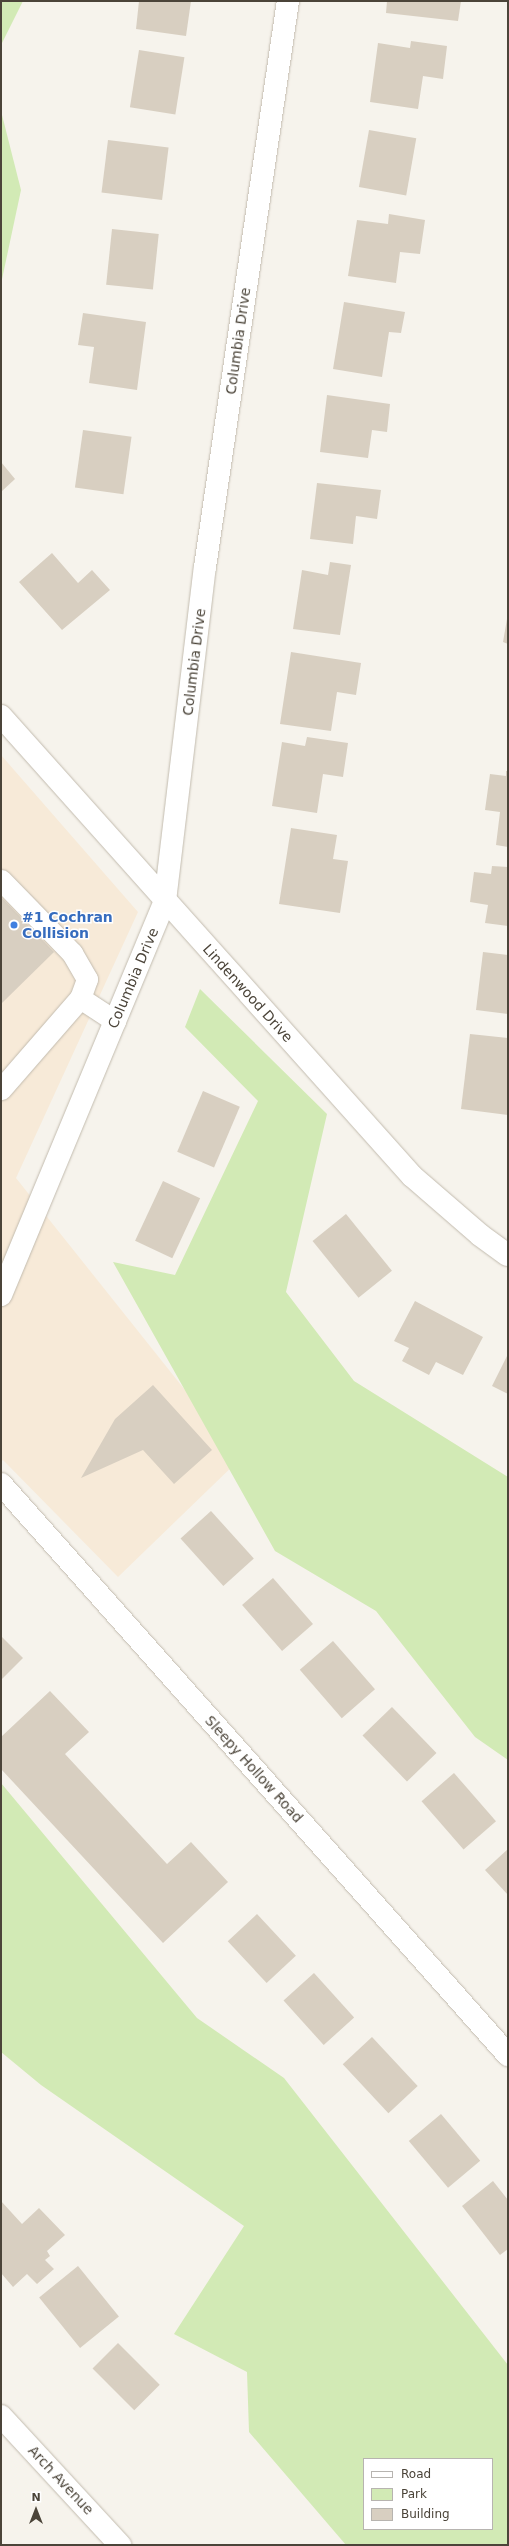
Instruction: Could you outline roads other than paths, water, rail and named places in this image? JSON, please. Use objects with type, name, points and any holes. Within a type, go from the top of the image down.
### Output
[{"type":"street","name":"Columbia Drive","points":[[1,1296],[165,900],[205,567],[288,1]]},
{"type":"street","name":"Lindenwood Drive","points":[[1,716],[412,1176],[480,1235],[508,1255]]},
{"type":"street","name":"Sleepy Hollow Road","points":[[1,1484],[508,2055]]},
{"type":"street","name":"Arch Avenue","points":[[1,2416],[120,2545]]},
{"type":"lane","points":[[1,880],[72,953],[87,979],[80,998],[1,1090]]},
{"type":"lane","points":[[80,998],[115,1021]]},
{"type":"place","name":"#1 Cochran Collision","points":[[14,925]]}]
